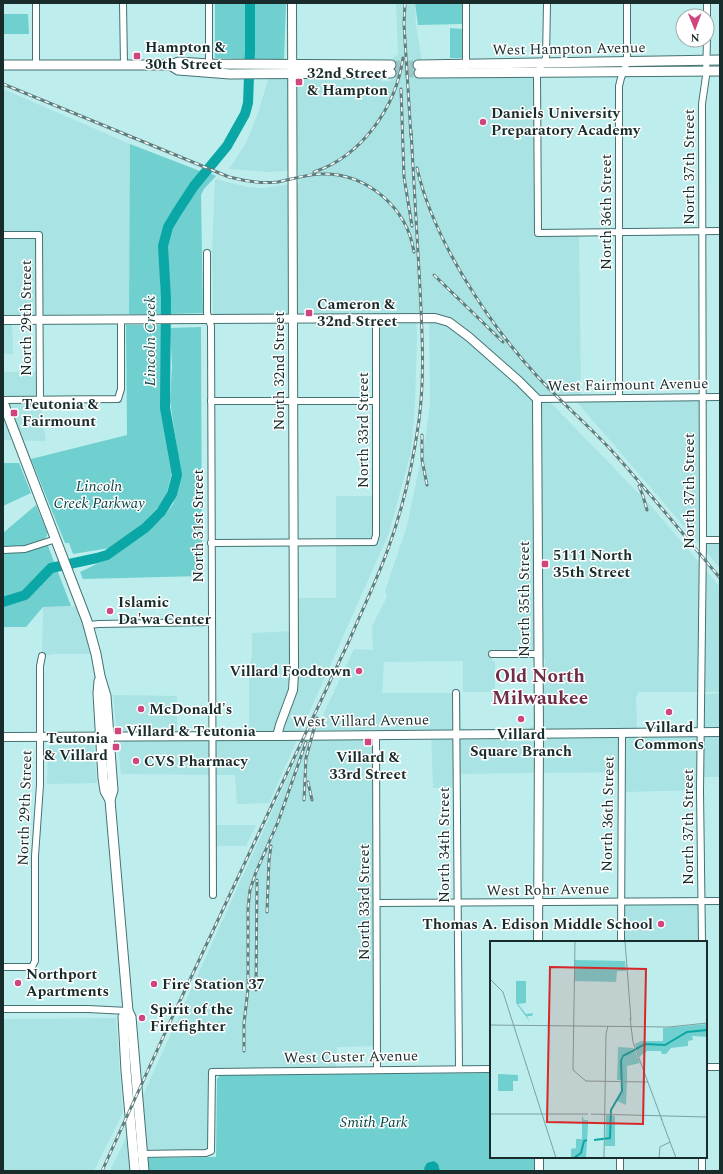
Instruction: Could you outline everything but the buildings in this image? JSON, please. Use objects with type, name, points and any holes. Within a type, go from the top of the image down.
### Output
[{"type":"main road","name":"West Hampton Avenue","points":[[466,69],[543,64],[720,60]]},
{"type":"main road","points":[[3,65],[170,65],[179,62],[209,69],[391,69]]},
{"type":"main road","name":"West Hampton Avenue","points":[[419,69],[466,69],[537,73],[720,71]]},
{"type":"main road","points":[[3,401],[76,590],[96,654],[100,676],[98,694],[105,736],[105,791],[110,800],[128,1011],[123,1017],[126,1071],[138,1154],[144,1171]]},
{"type":"main road","points":[[135,1171],[138,1154]]},
{"type":"street","points":[[36,3],[36,65]]},
{"type":"street","points":[[123,3],[124,65]]},
{"type":"street","points":[[209,3],[209,69]]},
{"type":"street","name":"North 32nd Street","points":[[277,736],[293,690],[294,674],[292,3]]},
{"type":"street","points":[[466,3],[466,69]]},
{"type":"street","points":[[547,3],[546,58],[537,73],[538,232],[720,231]]},
{"type":"street","name":"North 36th Street","points":[[619,397],[619,86],[627,62],[627,3]]},
{"type":"street","name":"North 37th Street","points":[[702,941],[702,104],[707,48]]},
{"type":"street","name":"North 29th Street","points":[[3,235],[39,235],[40,400]]},
{"type":"street","name":"North 31st Street","points":[[207,253],[208,313],[211,326],[213,896]]},
{"type":"street","name":"North 33rd Street","points":[[293,543],[374,542],[376,535],[376,318]]},
{"type":"street","points":[[3,320],[435,318],[449,322],[469,337],[537,399]]},
{"type":"street","points":[[3,401],[118,399],[121,389],[121,320]]},
{"type":"street","name":"West Fairmount Avenue","points":[[537,399],[720,397]]},
{"type":"street","name":"North 35th Street","points":[[537,399],[539,654],[538,941]]},
{"type":"street","points":[[211,401],[375,401]]},
{"type":"street","points":[[703,540],[720,540]]},
{"type":"street","points":[[3,550],[24,549],[56,541]]},
{"type":"street","points":[[211,543],[293,543]]},
{"type":"street","points":[[88,626],[99,624],[211,622]]},
{"type":"street","points":[[492,654],[539,654]]},
{"type":"street","name":"North 29th Street","points":[[3,967],[32,967],[35,961],[35,856],[39,799],[40,666],[42,656]]},
{"type":"street","name":"North 34th Street","points":[[456,693],[459,1069]]},
{"type":"street","name":"West Villard Avenue","points":[[3,737],[622,734],[720,732]]},
{"type":"street","name":"North 36th Street","points":[[620,941],[622,734]]},
{"type":"street","name":"North 33rd Street","points":[[376,735],[377,1070]]},
{"type":"street","name":"West Rohr Avenue","points":[[377,903],[457,904],[720,901]]},
{"type":"street","points":[[3,1009],[88,1009],[128,1011]]},
{"type":"street","points":[[707,1067],[720,1067]]},
{"type":"street","name":"West Custer Avenue","points":[[138,1154],[206,1153],[211,1151],[212,1072],[490,1069]]},
{"type":"street","points":[[539,1158],[539,1171]]},
{"type":"street","points":[[620,1158],[620,1171]]},
{"type":"street","points":[[702,1158],[702,1171]]},
{"type":"shaded area","points":[[396,3],[415,3],[416,25],[424,73],[537,73],[538,232],[579,232],[581,398],[703,397],[703,539],[720,540],[720,568],[570,394],[541,396],[482,343],[451,318],[445,315],[416,314],[417,335],[415,403],[411,452],[389,533],[269,803],[237,804],[235,775],[121,774],[113,695],[177,696],[177,736],[249,736],[249,672],[252,655],[252,633],[294,631],[294,598],[336,598],[336,496],[375,496],[376,318],[285,319],[213,315],[212,253],[215,179],[248,187],[262,188],[299,183],[298,170],[269,172],[229,169],[246,143],[257,116],[270,74],[383,73],[381,81],[391,81],[392,59],[398,54]]},
{"type":"shaded area","points":[[3,89],[130,144],[129,314],[4,315]]},
{"type":"shaded area","points":[[429,318],[444,320],[537,399],[547,399],[652,507],[720,587],[720,692],[638,692],[636,698],[637,728],[694,728],[697,725],[696,695],[720,693],[720,777],[697,777],[697,790],[626,792],[625,772],[453,774],[452,788],[433,788],[431,730],[316,730],[354,649],[373,650],[372,626],[387,597],[385,591],[407,526],[426,435],[430,402]],"holes":[[[492,658],[545,658],[545,685],[533,685],[533,725],[530,729],[463,729],[461,727],[461,693],[382,693],[384,662],[463,661],[463,692],[495,692],[495,661],[492,661]]]},
{"type":"shaded area","points":[[3,320],[12,320],[13,354],[3,354]]},
{"type":"shaded area","points":[[3,372],[40,372],[40,401],[46,441],[3,440]]},
{"type":"shaded area","points":[[82,606],[96,654],[55,654],[42,656],[43,607]]},
{"type":"shaded area","points":[[307,735],[376,735],[377,1046],[337,1047],[336,1070],[212,1072],[211,1151],[142,1153],[138,1106]]},
{"type":"shaded area","points":[[50,745],[94,745],[97,783],[47,784],[48,748]]},
{"type":"shaded area","points":[[212,825],[256,825],[246,846],[212,846]]},
{"type":"shaded area","name":"Thomas A. Edison Middle School","points":[[621,902],[701,902],[702,941],[621,941]]},
{"type":"shaded area","points":[[116,1018],[123,1112],[94,1171],[3,1171],[3,1019]]},
{"type":"shaded area","points":[[131,1127],[135,1171],[110,1171]]},
{"type":"shaded area","points":[[434,1161],[438,1164],[440,1171],[425,1171],[424,1168],[427,1163]]},
{"type":"green space","points":[[215,3],[286,3],[284,60],[215,58]]},
{"type":"green space","points":[[415,3],[463,3],[463,24],[418,25]]},
{"type":"green space","points":[[3,14],[28,14],[29,34],[3,34]]},
{"type":"green space","points":[[450,28],[462,29],[463,58],[450,58]]},
{"type":"green space","points":[[130,144],[200,171],[167,221],[161,236],[160,283],[163,314],[129,314]]},
{"type":"green space","points":[[210,173],[216,176],[204,189],[201,195],[203,313],[170,314],[167,255],[170,232],[180,210]]},
{"type":"green space","name":"Lincoln Creek Parkway","points":[[126,325],[161,325],[162,411],[172,472],[165,500],[135,531],[110,548],[73,554],[69,543],[65,543],[31,459],[127,435]]},
{"type":"green space","name":"Lincoln Creek Parkway","points":[[201,327],[202,576],[83,579],[80,572],[111,557],[162,519],[173,504],[181,475],[170,401],[172,366],[170,328]]},
{"type":"green space","points":[[3,463],[19,463],[31,493],[3,506]]},
{"type":"green space","name":"Lincoln Creek Parkway","points":[[36,505],[47,532],[47,536],[45,538],[71,606],[43,607],[26,627],[3,627],[3,533]]},
{"type":"green space","name":"Smith Park","points":[[490,1073],[490,1158],[534,1158],[534,1171],[148,1171],[147,1158],[216,1157],[217,1079],[220,1075]]},
{"type":"waterway","name":"Lincoln Creek","points":[[3,602],[25,595],[51,568],[107,555],[145,528],[161,512],[172,494],[177,475],[165,408],[166,299],[163,246],[168,227],[177,212],[194,186],[227,146],[245,114],[248,103],[250,3]]},
{"type":"tunnel","points":[[391,65],[418,65]]},
{"type":"tunnel","points":[[391,73],[419,73]]},
{"type":"railway","points":[[405,3],[404,24],[411,137]]},
{"type":"railway","points":[[314,172],[331,165],[347,154],[361,142],[374,127],[393,94],[403,58]]},
{"type":"railway","points":[[3,84],[229,177],[265,183],[320,174],[337,175],[353,179],[382,195],[393,207],[403,221],[410,236],[414,252]]},
{"type":"railway","points":[[401,89],[404,177],[412,226]]},
{"type":"railway","points":[[102,1171],[170,1022],[349,641],[379,572],[398,518],[414,453],[422,387],[422,321],[411,131]]},
{"type":"railway","points":[[417,168],[425,195],[449,251],[482,306],[500,331],[518,355],[537,376],[612,451],[720,578]]},
{"type":"railway","points":[[434,275],[503,342]]},
{"type":"railway","points":[[422,435],[422,460],[427,485]]},
{"type":"railway","points":[[639,486],[647,510]]},
{"type":"railway","points":[[304,800],[306,758],[317,718]]},
{"type":"railway","points":[[244,1051],[244,1023],[248,989],[248,908],[250,890],[256,872],[278,822],[306,742]]},
{"type":"railway","points":[[308,782],[312,800]]},
{"type":"railway","points":[[267,912],[271,846]]},
{"type":"railway","points":[[256,990],[257,880]]},
{"type":"place","name":"Hampton & 30th Street","points":[[137,56]]},
{"type":"place","name":"32nd Street & Hampton","points":[[299,82]]},
{"type":"place","name":"Daniels University Preparatory Academy","points":[[483,122]]},
{"type":"place","name":"Cameron & 32nd Street","points":[[309,313]]},
{"type":"place","name":"Teutonia & Fairmount","points":[[14,413]]},
{"type":"place","name":"5111 North 35th Street","points":[[545,564]]},
{"type":"place","name":"Islamic Da'wa Center","points":[[110,611]]},
{"type":"place","name":"Villard Foodtown","points":[[359,671]]},
{"type":"place","name":"McDonald's","points":[[141,709]]},
{"type":"place","name":"Villard Commons","points":[[669,712]]},
{"type":"place","name":"Villard Square Branch","points":[[521,719]]},
{"type":"place","name":"Villard & Teutonia","points":[[118,731]]},
{"type":"place","name":"Villard & 33rd Street","points":[[368,742]]},
{"type":"place","name":"Teutonia & Villard","points":[[116,747]]},
{"type":"place","name":"CVS Pharmacy","points":[[136,761]]},
{"type":"place","name":"Thomas A. Edison Middle School","points":[[661,924]]},
{"type":"place","name":"Northport Apartments","points":[[18,983]]},
{"type":"place","name":"Fire Station 37","points":[[154,984]]},
{"type":"place","name":"Spirit of the Firefighter","points":[[142,1018]]},
{"type":"district","name":"Old North Milwaukee","points":[[540,687]]}]
